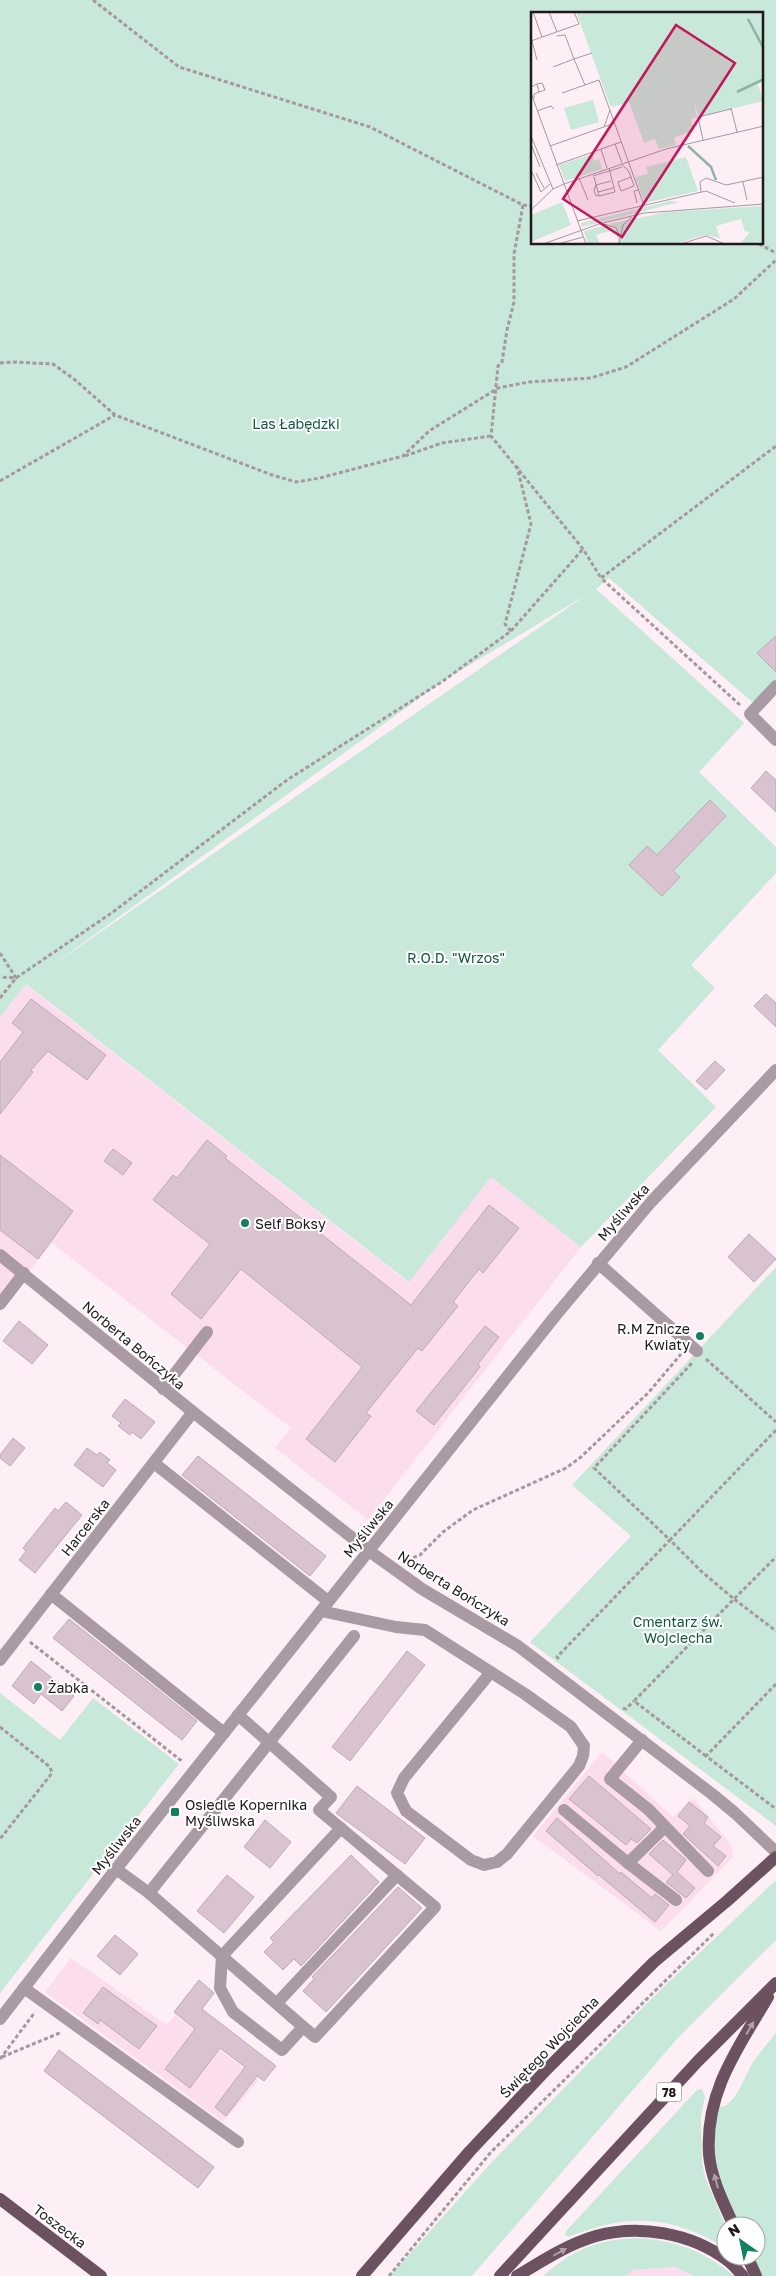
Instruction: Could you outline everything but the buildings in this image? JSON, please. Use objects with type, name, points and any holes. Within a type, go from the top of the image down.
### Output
[{"type":"main road","name":"Świętego Wojciecha","points":[[362,2276],[470,2151],[546,2069],[654,1962],[776,1857]]},
{"type":"main road","points":[[729,2216],[720,2196],[709,2156],[710,2121],[722,2077],[776,1983]]},
{"type":"main road","name":"78","points":[[500,2276],[692,2068],[776,1983]]},
{"type":"main road","name":"Toszecka","points":[[0,2199],[101,2276]]},
{"type":"main road","points":[[518,2276],[575,2244],[596,2236],[619,2232],[647,2231],[657,2231],[694,2242],[727,2260],[743,2276]]},
{"type":"street","points":[[776,686],[750,714],[776,740]]},
{"type":"street","name":"Myśliwska","points":[[0,2019],[116,1869],[598,1263],[690,1160],[776,1070]]},
{"type":"street","name":"Norberta Bończyka","points":[[0,1255],[163,1389],[369,1551],[422,1589],[518,1646],[735,1813],[776,1852]]},
{"type":"street","points":[[598,1263],[699,1353]]},
{"type":"street","points":[[0,1304],[24,1273]]},
{"type":"street","points":[[163,1389],[207,1332]]},
{"type":"street","name":"Harcerska","points":[[0,1660],[193,1412]]},
{"type":"street","points":[[154,1463],[325,1606],[396,1627],[425,1630],[491,1672],[571,1728],[584,1746],[579,1766],[507,1854],[497,1862],[484,1865],[471,1860],[406,1811],[397,1793],[404,1778],[491,1672]]},
{"type":"street","points":[[51,1594],[224,1733]]},
{"type":"street","points":[[149,1893],[354,1636]]},
{"type":"street","points":[[116,1869],[149,1893],[315,2037],[435,1907],[319,1810],[332,1797],[238,1715]]},
{"type":"street","points":[[642,1740],[610,1779],[648,1809],[708,1871]]},
{"type":"street","points":[[564,1810],[676,1900]]},
{"type":"street","points":[[628,1863],[665,1827]]},
{"type":"street","points":[[303,2027],[282,2050],[233,2012],[220,1988],[222,1956],[341,1828]]},
{"type":"street","points":[[277,2004],[397,1875]]},
{"type":"street","points":[[24,1988],[238,2142]]},
{"type":"path","points":[[93,0],[179,67],[370,127],[523,204],[531,206]]},
{"type":"path","points":[[491,436],[498,388],[498,366],[502,362],[514,302],[514,254],[523,204]]},
{"type":"path","points":[[761,245],[776,253]]},
{"type":"path","points":[[403,456],[429,432],[498,388],[529,382],[591,378],[626,367],[734,299],[776,260]]},
{"type":"path","points":[[0,363],[53,364],[74,379],[116,415],[272,476],[296,482],[320,478],[403,456],[442,443],[491,436]]},
{"type":"path","points":[[0,482],[116,415]]},
{"type":"path","points":[[491,436],[517,465],[583,549],[601,578],[750,714]]},
{"type":"path","points":[[601,578],[776,446]]},
{"type":"path","points":[[511,631],[505,624],[531,524],[517,465]]},
{"type":"path","points":[[0,998],[16,978],[113,912],[287,780],[443,681],[511,631],[583,549]]},
{"type":"path","points":[[0,953],[16,978]]},
{"type":"path","points":[[0,977],[16,978]]},
{"type":"path","points":[[404,1561],[420,1555],[443,1532],[473,1510],[566,1468],[581,1457],[649,1392],[686,1348],[699,1353],[776,1422]]},
{"type":"path","points":[[699,1353],[594,1468],[701,1571],[776,1631]]},
{"type":"path","points":[[565,1663],[557,1657],[776,1430]]},
{"type":"path","points":[[618,1704],[626,1709],[776,1557]]},
{"type":"path","points":[[20,1634],[194,1771]]},
{"type":"path","points":[[706,1756],[776,1684]]},
{"type":"path","points":[[634,1701],[776,1809]]},
{"type":"path","points":[[0,1727],[50,1767],[52,1773],[0,1839]]},
{"type":"path","points":[[389,2276],[491,2152],[715,1932]]},
{"type":"path","points":[[1,2058],[43,2002]]},
{"type":"path","points":[[1,2058],[70,2029]]},
{"type":"shaded area","points":[[25,984],[408,1282],[491,1177],[581,1247],[368,1520],[275,1448],[291,1428],[52,1243],[0,1306],[0,1017]]},
{"type":"shaded area","points":[[602,1752],[673,1817],[693,1798],[732,1846],[733,1857],[661,1931],[533,1836]]},
{"type":"shaded area","points":[[71,1958],[167,2025],[175,2015],[259,2080],[223,2122],[45,1992]]},
{"type":"shaded area","points":[[676,2267],[693,2276],[625,2276],[633,2270]]},
{"type":"green space","name":"Las Łabędzki","points":[[0,0],[776,0],[776,690],[759,708],[609,578],[596,589],[744,723],[699,772],[776,847],[776,873],[691,965],[715,988],[658,1050],[716,1107],[581,1247],[491,1177],[409,1282],[26,984],[0,1017]],"holes":[[[586,595],[53,965],[443,681]]]},
{"type":"green space","name":"Cmentarz św. Wojciecha","points":[[776,1267],[776,1826],[530,1642],[631,1536],[572,1485]]},
{"type":"green space","points":[[0,1693],[60,1740],[93,1698],[179,1764],[0,1993]]},
{"type":"green space","points":[[776,1880],[776,1940],[677,2039],[472,2276],[390,2276],[490,2164],[651,1999]]},
{"type":"green space","points":[[776,2033],[776,2276],[756,2276],[752,2266],[766,2266],[766,2216],[729,2216],[720,2196],[710,2121],[715,2100],[721,2107],[727,2105],[732,2100],[754,2061]]},
{"type":"green space","points":[[702,2089],[705,2096],[701,2117],[702,2162],[705,2177],[721,2216],[716,2216],[716,2243],[686,2229],[649,2221],[611,2224],[568,2237],[565,2235],[566,2231],[697,2090]]},
{"type":"green space","points":[[621,2239],[650,2239],[676,2244],[711,2259],[716,2263],[716,2266],[721,2266],[734,2276],[693,2276],[676,2267],[633,2270],[625,2276],[543,2276],[564,2259],[585,2248]]},
{"type":"place","name":"Self Boksy","points":[[245,1223]]},
{"type":"place","name":"R.M Znicze Kwiaty","points":[[700,1336]]},
{"type":"place","name":"Żabka","points":[[38,1687]]},
{"type":"place","name":"Osiedle Kopernika Myśliwska","points":[[175,1812]]},
{"type":"park label","name":"R.O.D. \"Wrzos\"","points":[[456,957]]}]
